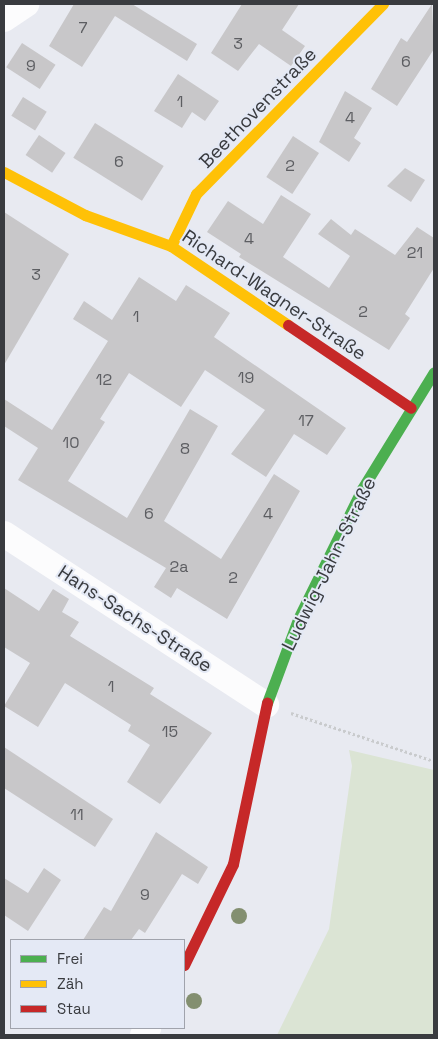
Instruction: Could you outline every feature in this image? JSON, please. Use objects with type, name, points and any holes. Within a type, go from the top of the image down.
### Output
[{"type":"street","points":[[4,19],[26,4]]},
{"type":"street","name":"Beethovenstraße","points":[[172,246],[196,194],[383,4]]},
{"type":"street","name":"Richard-Wagner-Straße","points":[[4,172],[85,215],[172,246],[411,408]]},
{"type":"street","name":"Ludwig-Jahn-Straße","points":[[185,963],[233,864],[266,705],[298,619],[362,489],[434,372]]},
{"type":"street","name":"Hans-Sachs-Straße","points":[[4,534],[266,705]]},
{"type":"path","points":[[266,705],[434,761]]},
{"type":"green space","points":[[349,750],[434,770],[434,1035],[277,1035],[329,929],[352,766]]},
{"type":"building","points":[[74,4],[132,4],[197,44],[187,61],[115,16],[82,67],[49,46]]},
{"type":"building","points":[[242,4],[299,4],[282,30],[305,46],[291,66],[259,44],[238,71],[211,53]]},
{"type":"building","points":[[432,4],[434,49],[397,106],[371,89],[401,38],[407,42]]},
{"type":"building","points":[[22,43],[56,65],[40,89],[6,67]]},
{"type":"building","points":[[178,74],[219,101],[205,121],[192,112],[182,128],[154,111]]},
{"type":"building","points":[[345,91],[372,108],[354,138],[361,143],[349,162],[319,142]]},
{"type":"building","points":[[23,97],[47,112],[35,130],[11,116]]},
{"type":"building","points":[[95,123],[164,166],[142,201],[73,158]]},
{"type":"building","points":[[39,135],[66,153],[52,173],[26,155]]},
{"type":"building","points":[[293,136],[319,153],[292,194],[266,177]]},
{"type":"building","points":[[405,168],[425,180],[411,202],[387,186]]},
{"type":"building","points":[[281,195],[311,214],[283,257],[329,288],[350,256],[318,234],[331,219],[351,235],[355,229],[395,255],[417,227],[434,238],[434,268],[405,314],[410,318],[389,350],[239,257],[241,254],[207,232],[228,201],[263,224]]},
{"type":"building","points":[[4,212],[69,254],[4,365]]},
{"type":"building","points":[[139,277],[176,301],[186,285],[230,313],[214,337],[346,428],[327,455],[294,434],[266,477],[231,454],[265,410],[205,370],[181,407],[129,373],[100,419],[105,422],[68,481],[127,518],[190,409],[218,426],[164,521],[221,559],[274,474],[300,491],[227,619],[177,588],[171,598],[154,587],[166,568],[18,480],[38,448],[4,426],[4,399],[52,430],[108,341],[73,319],[84,301],[112,320]]},
{"type":"building","points":[[4,588],[39,611],[53,589],[69,599],[62,612],[79,622],[70,636],[154,688],[150,694],[212,733],[160,804],[127,782],[150,745],[128,731],[131,725],[65,683],[38,727],[4,706],[30,663],[4,647]]},
{"type":"building","points":[[4,747],[113,819],[95,847],[4,788]]},
{"type":"building","points":[[156,832],[208,867],[198,884],[182,874],[145,933],[139,929],[132,939],[84,939],[104,907],[111,911]]},
{"type":"building","points":[[44,868],[61,880],[28,931],[4,915],[4,878],[28,893]]},
{"type":"traffic: fast","points":[[267,703],[298,619],[362,489],[434,372]]},
{"type":"traffic: slow","points":[[171,246],[196,194],[383,4]]},
{"type":"traffic: slow","points":[[4,172],[85,215],[171,246],[288,325]]},
{"type":"traffic: jam","points":[[288,325],[411,408]]},
{"type":"traffic: jam","points":[[185,963],[233,864],[267,703]]}]
